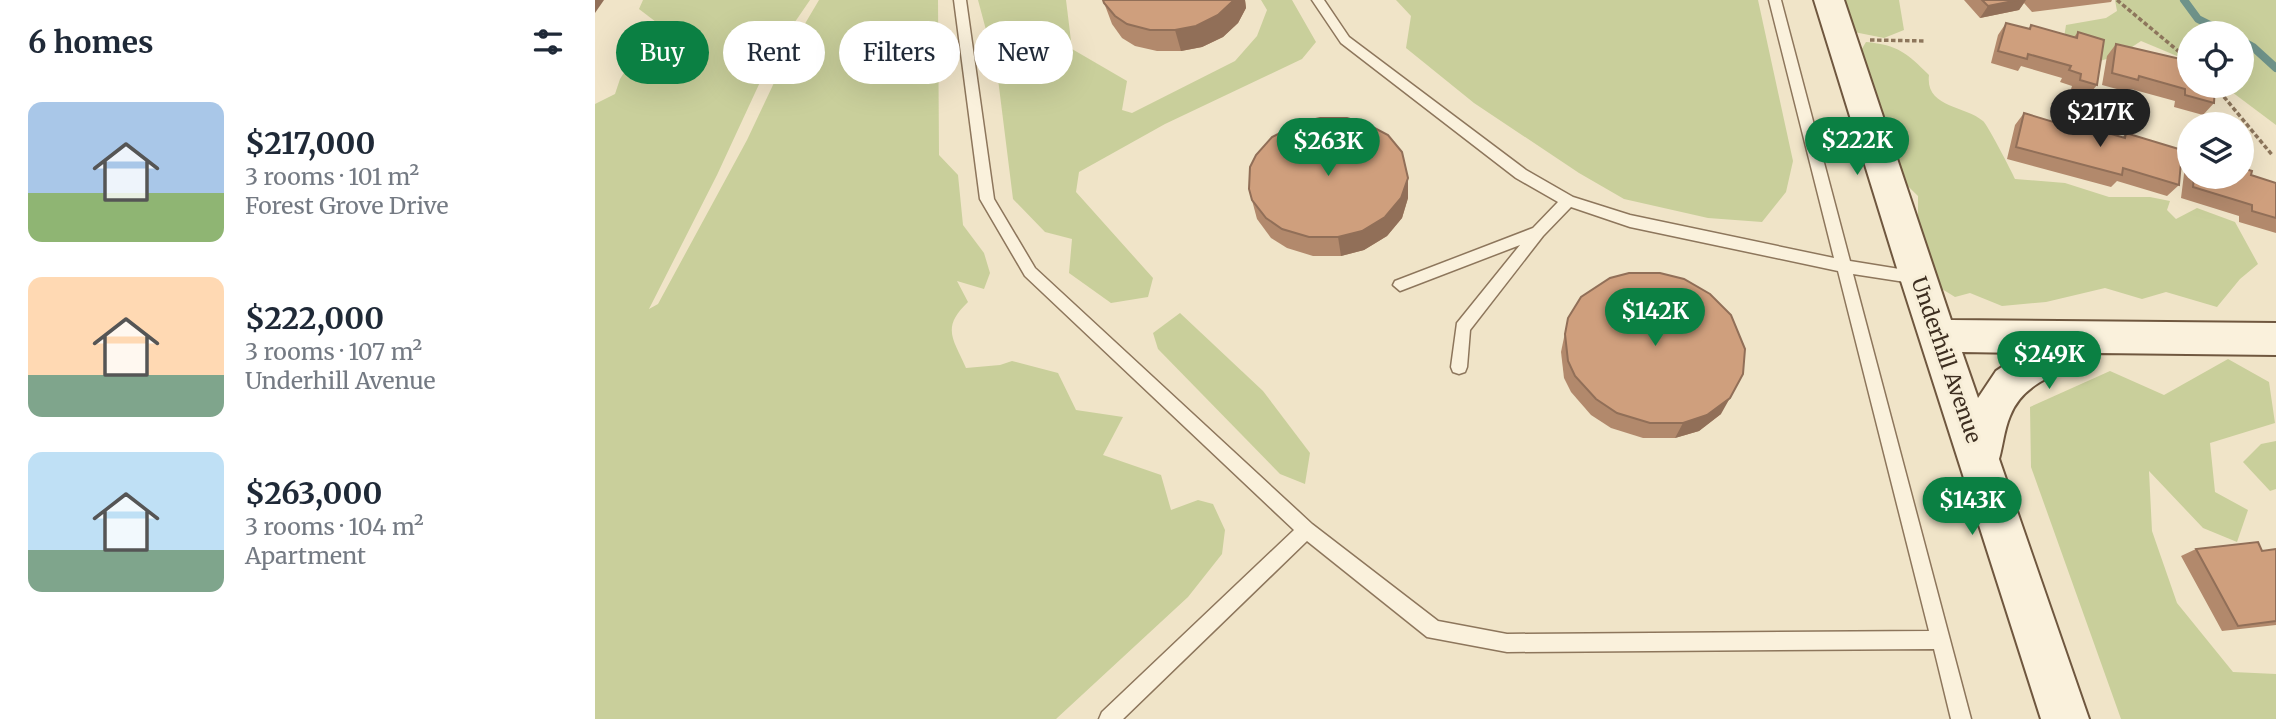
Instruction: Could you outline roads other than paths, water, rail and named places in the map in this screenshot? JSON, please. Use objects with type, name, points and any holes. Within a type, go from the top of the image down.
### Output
[{"type":"street","name":"Underhill Avenue","points":[[1829,0],[1918,278],[2066,719]]},
{"type":"street","points":[[1939,336],[2276,339]]},
{"type":"street","points":[[1979,458],[1984,428],[1996,400],[2013,378],[2041,360],[2125,338]]},
{"type":"lane","points":[[960,0],[987,199],[1030,272],[1306,530],[1434,630],[1507,643],[1940,640]]},
{"type":"lane","points":[[1318,0],[1345,40],[1521,174],[1568,201],[1630,220],[1842,265],[1918,278]]},
{"type":"lane","points":[[1775,0],[1961,719]]},
{"type":"lane","points":[[1459,367],[1462,328],[1538,232],[1568,201]]},
{"type":"lane","points":[[1399,285],[1538,232]]},
{"type":"lane","points":[[1109,719],[1306,530]]},
{"type":"waterway","points":[[2184,0],[2202,21]]},
{"type":"waterway","points":[[2254,48],[2276,68]]}]
